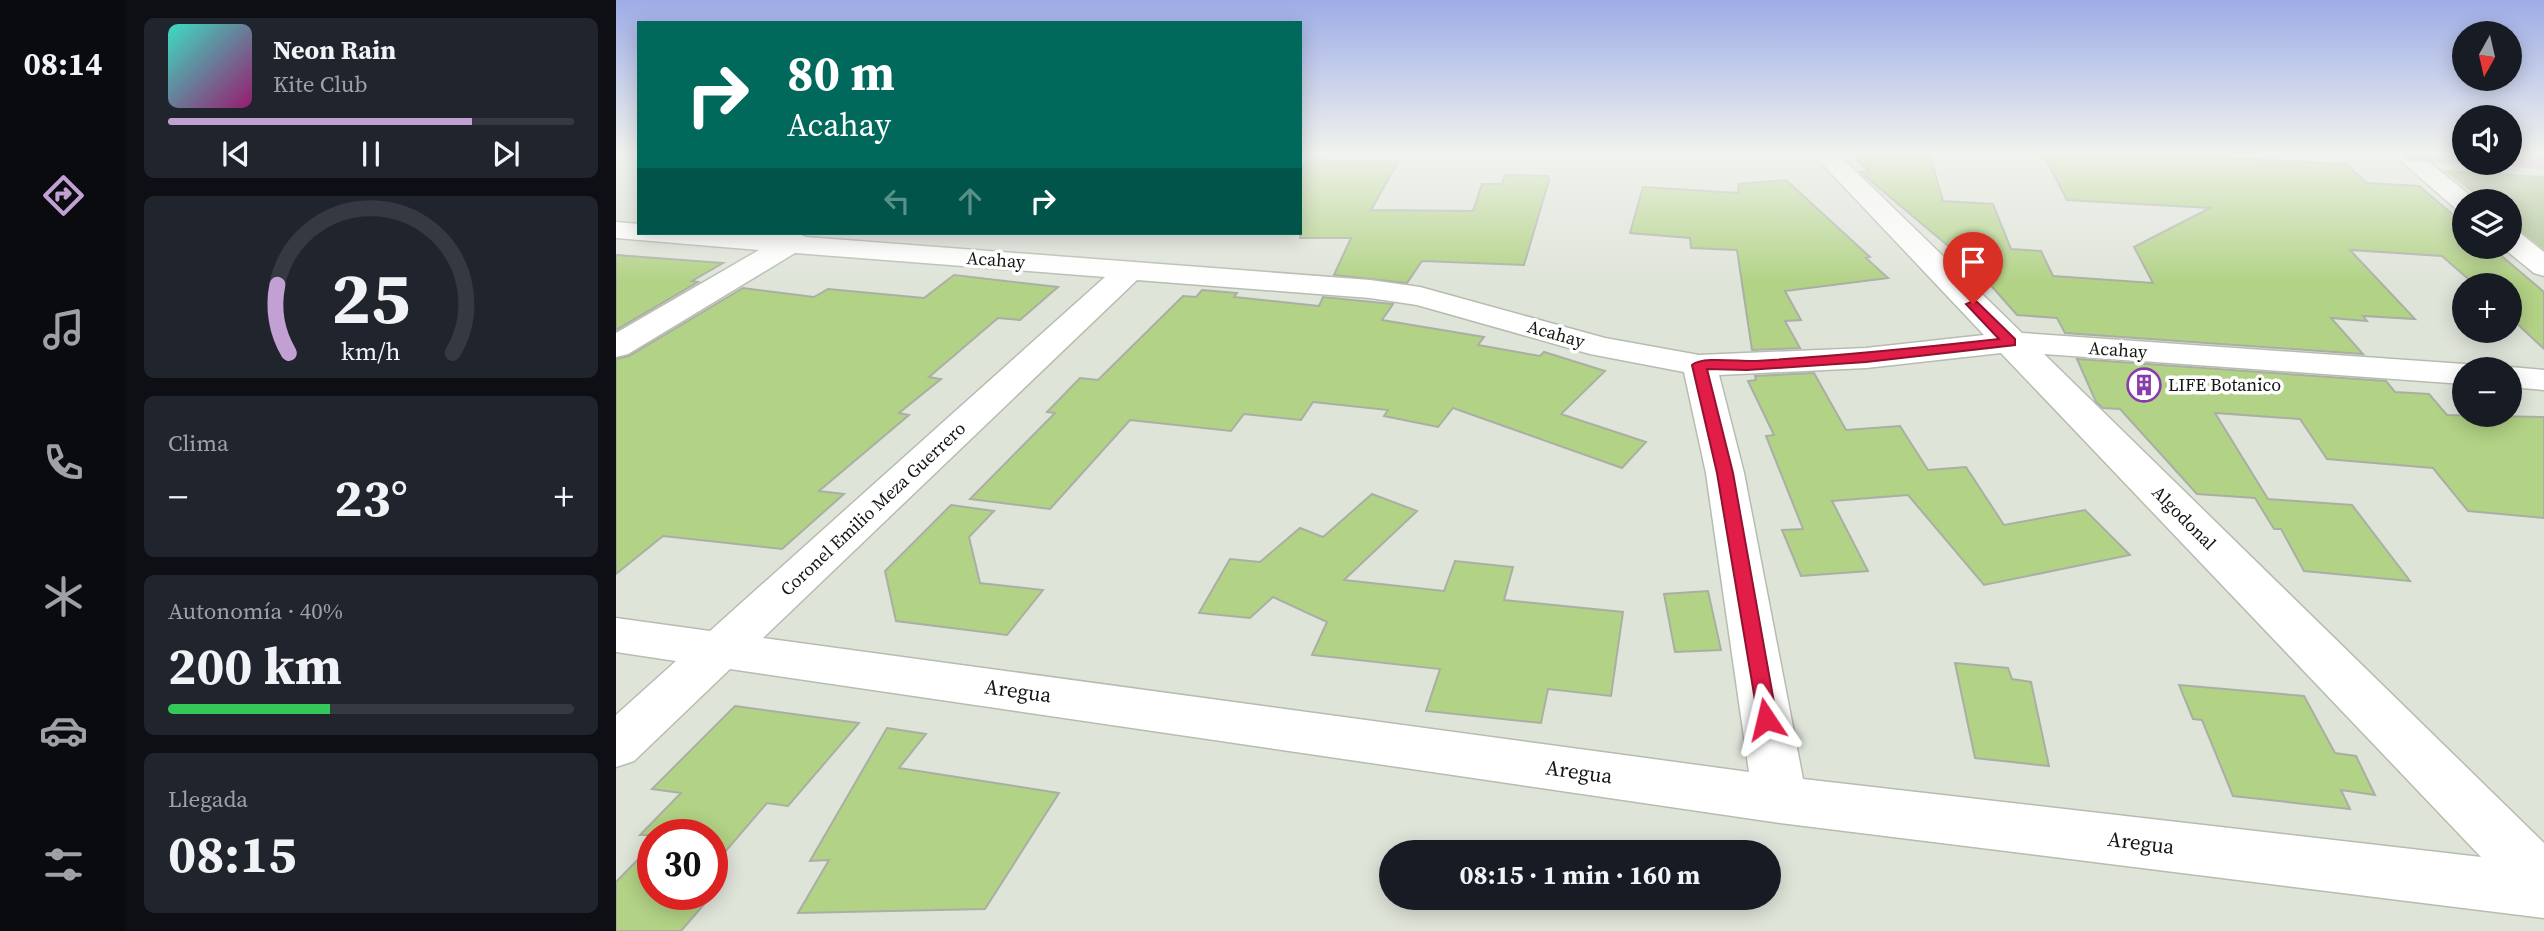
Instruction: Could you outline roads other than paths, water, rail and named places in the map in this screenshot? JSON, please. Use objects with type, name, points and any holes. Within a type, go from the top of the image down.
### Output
[{"type":"street","name":"Algodonal","points":[[1868,197],[2544,882]]},
{"type":"street","points":[[616,230],[637,232]]},
{"type":"street","name":"Acahay","points":[[710,235],[799,238],[1129,271],[1370,289],[1420,296],[1602,347],[1699,365],[1866,358],[2010,342],[2452,373]]},
{"type":"street","points":[[616,347],[799,238]]},
{"type":"street","points":[[2522,249],[2544,267]]},
{"type":"street","name":"Coronel Emilio Meza Guerrero","points":[[616,746],[1129,271]]},
{"type":"street","points":[[1699,365],[1725,473],[1780,800]]},
{"type":"street","points":[[2522,378],[2544,380]]},
{"type":"street","name":"Aregua","points":[[616,635],[1780,800],[2544,891]]},
{"type":"place","name":"LIFE Botanico","points":[[2144,385]]}]
